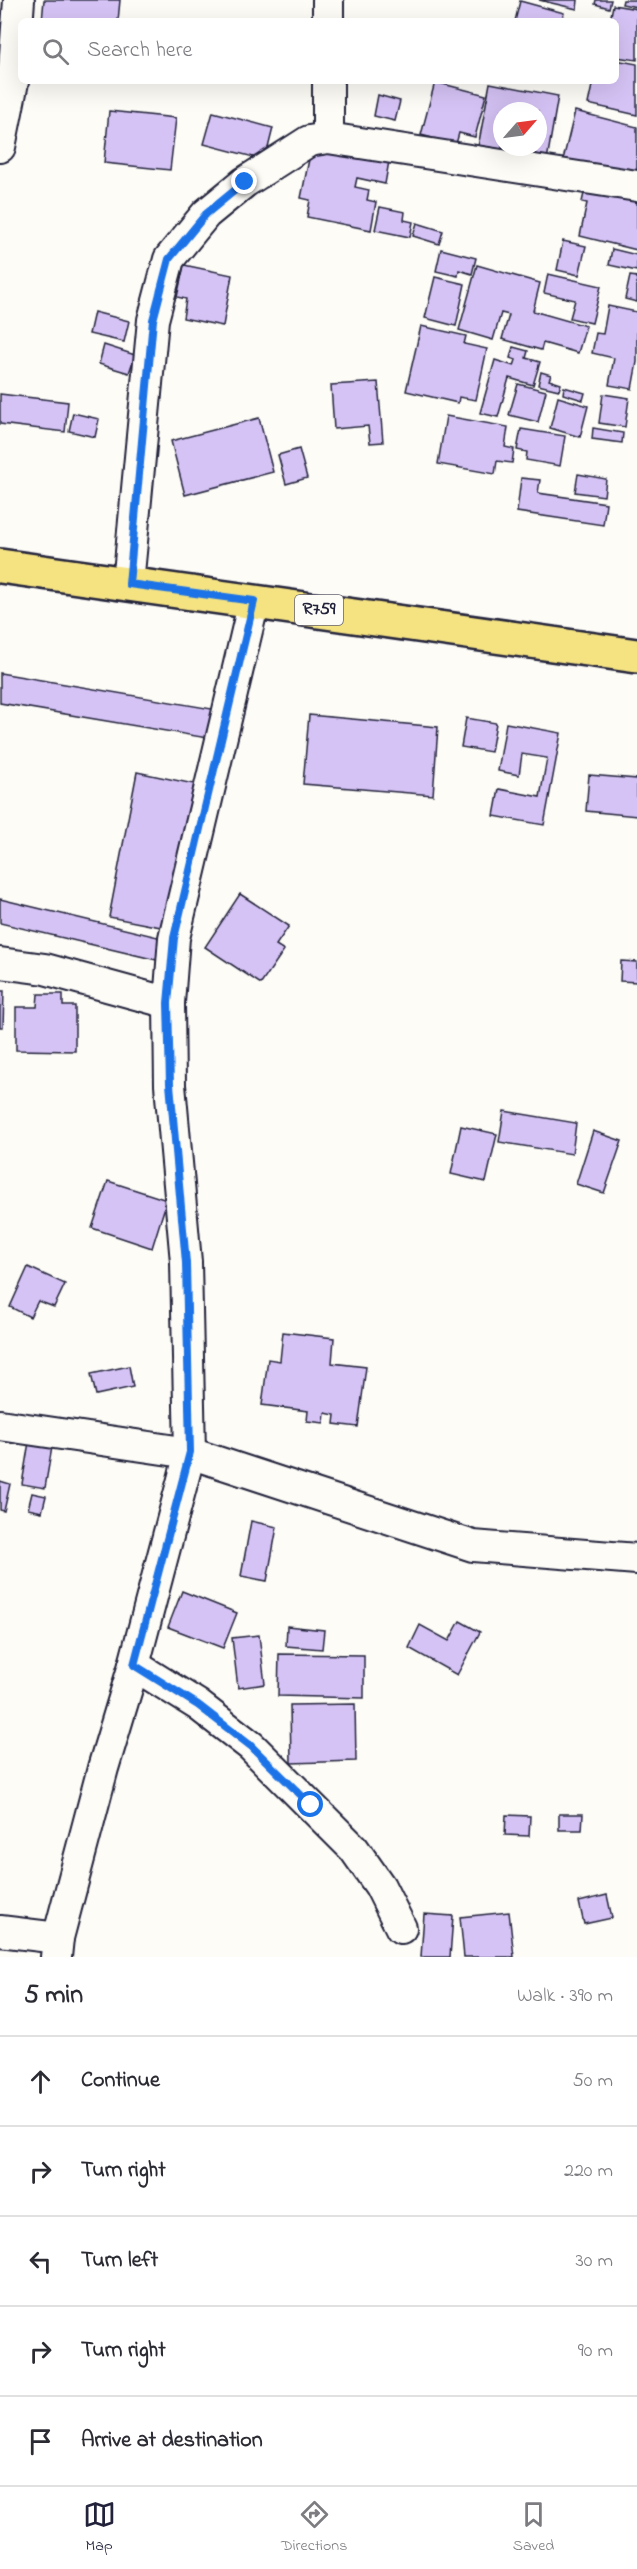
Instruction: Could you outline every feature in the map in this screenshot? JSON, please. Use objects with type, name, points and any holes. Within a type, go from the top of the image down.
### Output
[{"type":"main road","name":"R759","points":[[0,566],[637,656]]},
{"type":"street","points":[[0,147],[13,82],[19,0]]},
{"type":"street","points":[[328,0],[328,18]]},
{"type":"street","points":[[328,84],[328,138]]},
{"type":"street","points":[[129,584],[153,320],[169,259],[206,214],[245,182],[309,141],[328,138],[637,186]]},
{"type":"street","points":[[0,1931],[57,1948],[103,1768],[134,1665],[190,1452],[186,1263],[170,1084],[168,1003],[174,938],[254,601]]},
{"type":"street","points":[[0,963],[45,969],[168,1003]]},
{"type":"street","points":[[0,1425],[190,1452],[473,1546],[637,1559]]},
{"type":"street","points":[[134,1665],[198,1705],[258,1753],[354,1849],[380,1886],[401,1928]]},
{"type":"building","points":[[44,0],[120,0],[118,18],[42,18]]},
{"type":"building","points":[[539,0],[578,0],[577,9]]},
{"type":"building","points":[[596,0],[611,0],[609,8],[595,4]]},
{"type":"building","points":[[623,0],[637,0],[637,7],[622,4]]},
{"type":"building","points":[[520,1],[564,13],[563,18],[516,18]]},
{"type":"building","points":[[613,5],[637,9],[637,60],[619,57],[619,18],[611,18]]},
{"type":"building","points":[[619,61],[637,64],[637,115],[588,104],[592,84],[619,84]]},
{"type":"building","points":[[434,84],[486,95],[475,137],[459,133],[456,144],[421,135]]},
{"type":"building","points":[[490,84],[558,96],[547,160],[526,156],[547,156],[547,102],[493,102],[493,150],[478,147]]},
{"type":"building","points":[[378,95],[400,101],[395,121],[374,116]]},
{"type":"building","points":[[109,111],[176,118],[170,170],[104,163]]},
{"type":"building","points":[[575,111],[637,127],[637,183],[562,164]]},
{"type":"building","points":[[213,112],[273,128],[265,160],[204,144]]},
{"type":"building","points":[[312,145],[389,161],[385,184],[357,178],[355,187],[369,190],[367,200],[376,202],[371,230],[307,217],[310,200],[301,198]]},
{"type":"building","points":[[587,181],[637,193],[637,250],[580,236],[587,203],[582,202]]},
{"type":"building","points":[[380,207],[405,212],[404,220],[413,222],[410,237],[375,230]]},
{"type":"building","points":[[417,223],[443,231],[439,244],[413,236]]},
{"type":"building","points":[[563,241],[586,246],[579,275],[557,270]]},
{"type":"building","points":[[441,249],[476,258],[472,274],[459,270],[458,276],[436,271]]},
{"type":"building","points":[[612,249],[637,255],[637,271],[609,265]]},
{"type":"building","points":[[184,265],[232,275],[223,326],[183,318],[186,299],[177,297]]},
{"type":"building","points":[[477,265],[540,283],[533,311],[586,326],[578,353],[543,343],[541,350],[502,339],[509,315],[501,313],[493,340],[459,330]]},
{"type":"building","points":[[548,274],[601,286],[592,323],[570,318],[575,300],[544,293]]},
{"type":"building","points":[[630,276],[637,277],[637,302],[625,299]]},
{"type":"building","points":[[435,277],[465,284],[456,326],[425,318]]},
{"type":"building","points":[[608,306],[637,312],[637,362],[632,389],[609,385],[614,358],[592,353],[596,333],[603,334]]},
{"type":"building","points":[[94,312],[129,321],[124,342],[89,334]]},
{"type":"building","points":[[421,326],[466,336],[464,344],[487,349],[476,400],[459,397],[458,403],[406,391]]},
{"type":"building","points":[[104,345],[135,355],[129,373],[99,364]]},
{"type":"building","points":[[513,347],[528,351],[526,358],[540,362],[533,385],[509,378],[498,417],[480,413],[495,360],[514,366],[516,360],[510,358]]},
{"type":"building","points":[[541,372],[551,375],[549,380],[561,384],[559,390],[538,385]]},
{"type":"building","points":[[378,382],[383,442],[370,443],[368,426],[334,429],[331,385]]},
{"type":"building","points":[[518,384],[546,391],[538,422],[509,415]]},
{"type":"building","points":[[564,387],[585,393],[583,400],[563,394]]},
{"type":"building","points":[[0,394],[68,402],[65,432],[0,424]]},
{"type":"building","points":[[603,394],[629,398],[625,427],[599,423]]},
{"type":"building","points":[[558,397],[588,406],[580,437],[550,428]]},
{"type":"building","points":[[73,413],[99,419],[95,437],[69,431]]},
{"type":"building","points":[[446,416],[508,427],[505,447],[514,449],[512,463],[497,461],[495,474],[438,464]]},
{"type":"building","points":[[259,418],[273,472],[185,495],[171,441]]},
{"type":"building","points":[[593,428],[623,433],[622,443],[592,439]]},
{"type":"building","points":[[521,429],[565,436],[560,466],[526,460],[527,452],[517,450]]},
{"type":"building","points":[[299,449],[307,478],[286,484],[278,455]]},
{"type":"building","points":[[578,474],[606,479],[604,496],[575,492]]},
{"type":"building","points":[[521,478],[540,480],[538,493],[606,503],[603,525],[517,512]]},
{"type":"building","points":[[0,673],[218,710],[213,739],[0,703]]},
{"type":"building","points":[[309,715],[438,727],[433,795],[303,784]]},
{"type":"building","points":[[466,718],[496,723],[491,752],[461,747]]},
{"type":"building","points":[[506,723],[561,733],[544,825],[494,816],[499,789],[540,797],[547,758],[522,754],[519,775],[498,771]]},
{"type":"building","points":[[137,772],[194,784],[166,928],[109,917]]},
{"type":"building","points":[[589,775],[637,779],[637,816],[586,811]]},
{"type":"building","points":[[240,894],[289,926],[276,945],[284,950],[261,984],[205,947]]},
{"type":"building","points":[[0,899],[166,939],[161,961],[0,923]]},
{"type":"building","points":[[621,961],[637,962],[637,982],[620,981]]},
{"type":"building","points":[[0,991],[4,991],[3,1027],[0,1027]]},
{"type":"building","points":[[38,994],[63,994],[63,1006],[75,1006],[75,1051],[16,1050],[16,1007],[37,1007]]},
{"type":"building","points":[[504,1111],[576,1123],[572,1154],[499,1142]]},
{"type":"building","points":[[461,1126],[497,1134],[486,1182],[451,1174]]},
{"type":"building","points":[[593,1131],[622,1141],[604,1193],[576,1184]]},
{"type":"building","points":[[108,1181],[167,1200],[152,1248],[92,1228]]},
{"type":"building","points":[[28,1267],[65,1284],[54,1307],[38,1301],[30,1317],[10,1307]]},
{"type":"building","points":[[283,1332],[334,1338],[332,1363],[366,1367],[358,1427],[334,1424],[335,1415],[325,1413],[324,1423],[307,1421],[308,1411],[262,1405],[268,1359],[280,1361]]},
{"type":"building","points":[[129,1366],[133,1387],[96,1395],[91,1374]]},
{"type":"building","points":[[29,1442],[52,1447],[45,1488],[22,1484]]},
{"type":"building","points":[[0,1481],[10,1484],[4,1511],[0,1510]]},
{"type":"building","points":[[32,1493],[46,1496],[42,1512],[28,1509]]},
{"type":"building","points":[[251,1521],[277,1527],[267,1581],[241,1576]]},
{"type":"building","points":[[182,1591],[237,1613],[223,1648],[168,1627]]},
{"type":"building","points":[[460,1621],[480,1632],[457,1675],[409,1648],[420,1625],[449,1641]]},
{"type":"building","points":[[287,1626],[324,1630],[322,1649],[286,1646]]},
{"type":"building","points":[[259,1635],[265,1684],[238,1688],[232,1638]]},
{"type":"building","points":[[279,1654],[364,1655],[364,1698],[278,1696]]},
{"type":"building","points":[[355,1704],[356,1761],[291,1763],[290,1705]]},
{"type":"building","points":[[559,1814],[583,1814],[582,1830],[559,1830]]},
{"type":"building","points":[[506,1815],[530,1816],[529,1836],[505,1835]]},
{"type":"building","points":[[607,1895],[612,1918],[584,1924],[579,1902]]},
{"type":"building","points":[[509,1912],[514,1957],[464,1957],[460,1917]]},
{"type":"building","points":[[424,1914],[453,1916],[450,1957],[421,1957]]},
{"type":"route","points":[[245,182],[206,214],[169,259],[153,320],[129,584],[254,601],[174,938],[168,1003],[170,1084],[186,1263],[190,1452],[134,1665],[198,1705],[251,1746],[311,1805]]}]
